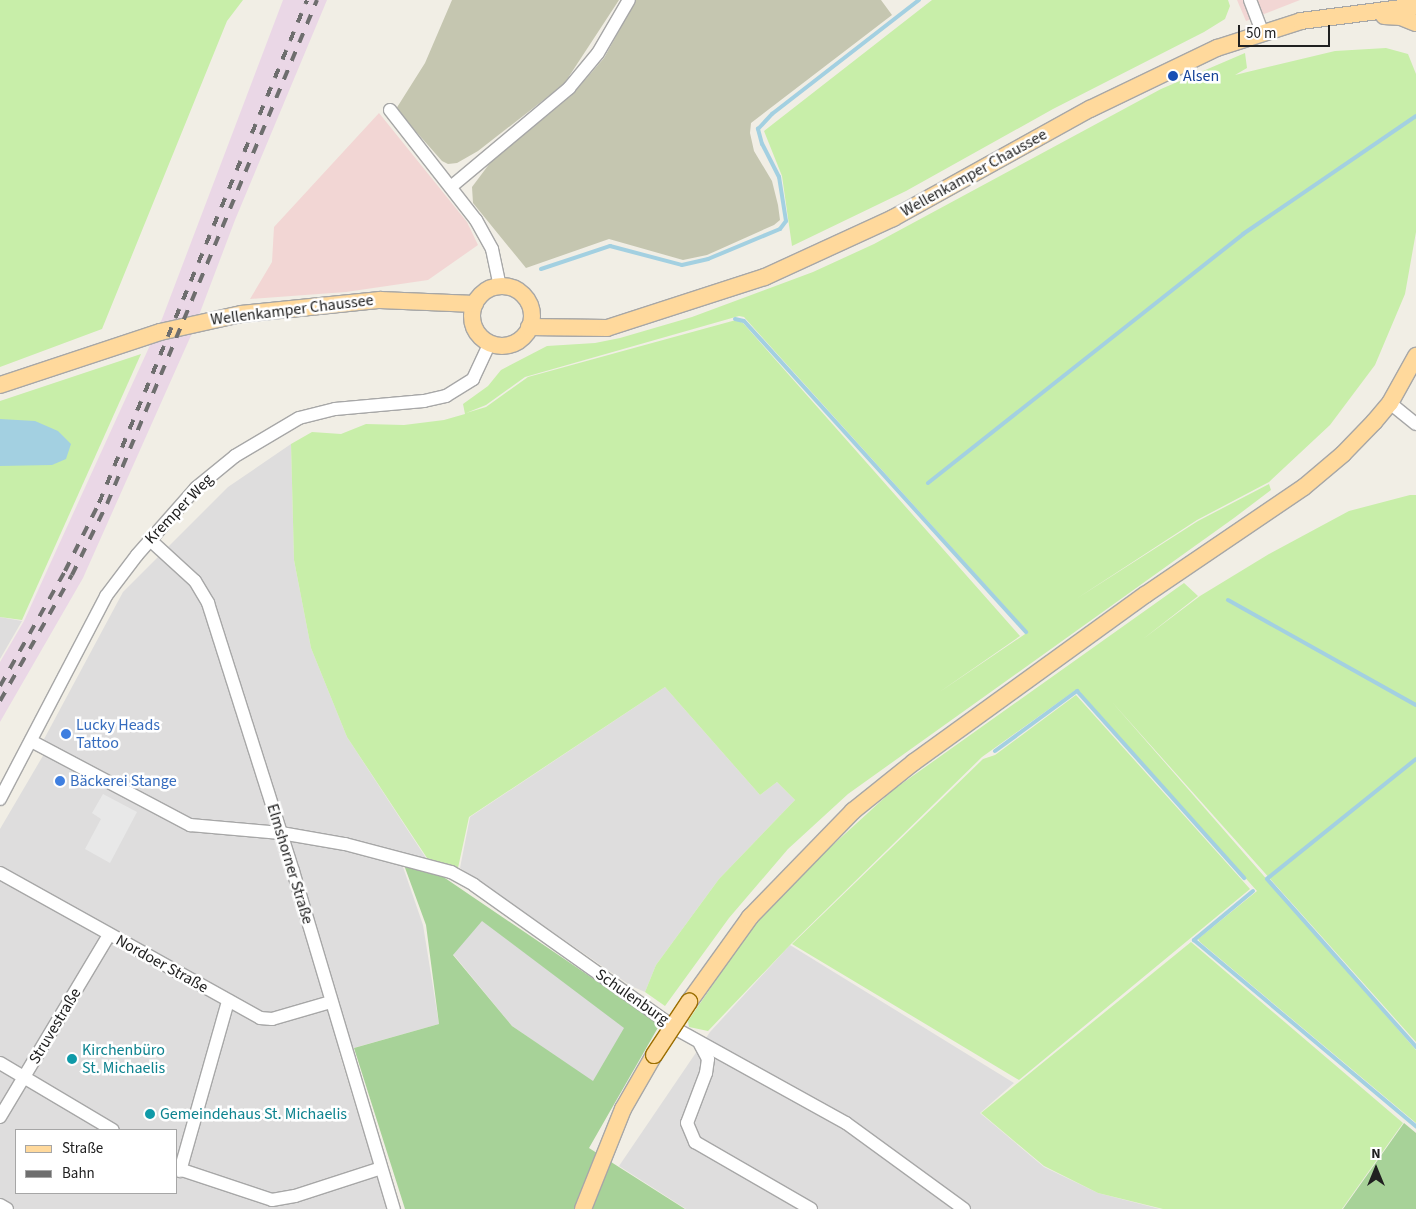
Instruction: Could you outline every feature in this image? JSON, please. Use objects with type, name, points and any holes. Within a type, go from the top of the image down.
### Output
[{"type":"main road","points":[[1337,15],[1370,0]]},
{"type":"main road","name":"Wellenkamper Chaussee","points":[[529,327],[607,328],[765,277],[893,218],[1150,78],[1262,31],[1337,15],[1416,6]]},
{"type":"main road","points":[[1337,15],[1401,17],[1416,23]]},
{"type":"main road","points":[[500,286],[516,290],[524,296],[531,311],[529,327],[522,337],[512,344],[490,343],[479,335],[474,326],[475,304],[485,292],[500,286]]},
{"type":"main road","name":"Wellenkamper Chaussee","points":[[0,385],[160,332],[241,314],[380,300],[475,304]]},
{"type":"main road","points":[[583,1209],[623,1108],[654,1055],[689,1002],[750,917],[853,810],[914,762],[1145,595],[1304,487],[1343,454],[1390,403],[1416,356]]},
{"type":"street","points":[[452,186],[569,88],[598,53],[629,0]]},
{"type":"street","points":[[1250,0],[1262,31]]},
{"type":"street","points":[[390,110],[452,186],[488,240],[500,286]]},
{"type":"street","name":"Kremper Weg","points":[[0,799],[33,742],[98,610],[149,540],[207,478],[281,427],[335,408],[424,401],[446,396],[473,379],[490,343]]},
{"type":"street","points":[[1390,403],[1416,424]]},
{"type":"street","name":"Elmshorner Straße","points":[[149,540],[195,581],[208,603],[281,832],[394,1209]]},
{"type":"street","name":"Schulenburg","points":[[33,742],[190,825],[281,832],[399,856],[456,875],[700,1044],[846,1123],[964,1209]]},
{"type":"street","name":"Nordoer Straße","points":[[0,873],[228,1001],[265,1019],[331,1002]]},
{"type":"street","name":"Struvestraße","points":[[0,1117],[109,935]]},
{"type":"street","points":[[228,1001],[178,1170],[260,1197],[281,1199],[381,1168]]},
{"type":"street","points":[[700,1044],[708,1059],[706,1073],[688,1123],[695,1142],[811,1209]]},
{"type":"street","points":[[0,1063],[110,1129]]},
{"type":"street","points":[[0,1205],[7,1209]]},
{"type":"shaded area","points":[[283,0],[327,0],[235,220],[193,331],[83,578],[0,722],[0,662],[24,621],[162,319]]},
{"type":"shaded area","points":[[452,0],[619,0],[564,84],[478,151],[457,163],[448,164],[442,161],[396,109],[425,63]]},
{"type":"shaded area","points":[[636,0],[881,0],[892,15],[751,123],[750,133],[754,151],[772,181],[778,205],[780,220],[774,225],[707,255],[683,260],[609,239],[526,268],[473,203],[472,187],[490,163],[572,95],[604,58]]},
{"type":"shaded area","points":[[1237,0],[1300,0],[1246,21]]},
{"type":"shaded area","points":[[379,113],[467,222],[478,245],[428,280],[346,292],[250,299],[272,262],[274,227]]},
{"type":"shaded area","points":[[291,444],[294,560],[311,648],[347,737],[426,858],[402,864],[423,925],[439,1024],[339,1052],[387,1209],[0,1209],[0,829],[44,754],[43,741],[123,592],[228,487]]},
{"type":"shaded area","points":[[0,617],[22,621],[0,659]]},
{"type":"shaded area","points":[[665,687],[760,795],[777,782],[795,800],[719,879],[656,965],[645,992],[631,986],[460,868],[470,817]]},
{"type":"shaded area","points":[[103,794],[137,812],[110,863],[85,849],[101,819],[92,813]]},
{"type":"shaded area","points":[[482,920],[625,1028],[593,1082],[512,1026],[453,954]]},
{"type":"shaded area","points":[[790,945],[1014,1083],[980,1113],[1044,1167],[1098,1193],[1160,1209],[686,1209],[619,1166],[710,1032]]},
{"type":"green space","points":[[0,0],[243,0],[227,21],[102,329],[0,367]]},
{"type":"green space","points":[[932,0],[1228,0],[1230,6],[1225,19],[1204,32],[1053,109],[906,191],[792,246],[782,176],[764,131]]},
{"type":"green space","points":[[1386,48],[1408,54],[1416,74],[1416,232],[1405,294],[1375,365],[1330,425],[1269,482],[1197,520],[1076,599],[1198,521],[1269,484],[1271,490],[848,794],[788,849],[729,918],[665,1006],[645,992],[656,965],[719,879],[795,800],[777,782],[760,795],[665,687],[469,817],[458,868],[427,858],[347,737],[311,648],[294,560],[291,444],[312,432],[341,434],[366,424],[404,425],[444,420],[465,414],[463,404],[488,386],[501,370],[547,346],[595,343],[620,338],[692,317],[813,272],[874,244],[1161,89],[1245,53],[1247,68],[1235,75],[1335,51]],"holes":[[[739,316],[744,317],[1028,632],[938,693],[1020,636],[743,323],[736,320],[528,377],[486,407],[466,413],[486,405],[525,377]]]},
{"type":"green space","points":[[141,354],[22,620],[0,617],[0,401]]},
{"type":"green space","points":[[1416,495],[1416,1042],[1112,702],[1416,1050],[1416,1123],[1200,942],[1198,939],[1257,891],[1077,689],[982,757],[791,944],[708,1031],[689,1027],[688,1021],[751,929],[799,876],[893,790],[1184,583],[1198,596],[1143,639],[1200,596],[1269,554],[1349,511]]},
{"type":"green space","points":[[1076,695],[1250,889],[1019,1080],[792,944],[983,759],[995,755]]},
{"type":"green space","points":[[404,865],[442,876],[660,1024],[589,1148],[685,1209],[405,1209],[354,1048],[439,1024],[426,925]],"holes":[[[482,921],[624,1028],[593,1081],[512,1026],[453,955]]]},
{"type":"green space","points":[[1191,942],[1403,1123],[1342,1209],[1163,1209],[1098,1193],[1044,1166],[981,1113]]},
{"type":"green space","points":[[1404,1123],[1416,1133],[1416,1209],[1343,1209]]},
{"type":"water","points":[[0,419],[35,421],[58,431],[71,444],[66,459],[52,465],[0,466]]},
{"type":"waterway","points":[[541,269],[610,246],[682,265],[708,259],[780,229],[786,221],[779,177],[762,144],[758,129],[772,114],[919,0]]},
{"type":"waterway","points":[[928,483],[1243,234],[1416,116]]},
{"type":"waterway","points":[[735,319],[744,321],[1026,632]]},
{"type":"waterway","points":[[1228,600],[1416,705]]},
{"type":"waterway","points":[[995,751],[1077,691],[1244,878]]},
{"type":"waterway","points":[[1416,759],[1267,879],[1416,1047]]},
{"type":"waterway","points":[[1253,891],[1194,940],[1416,1126]]},
{"type":"railway","points":[[0,686],[65,571],[99,503],[307,0]]},
{"type":"railway","points":[[0,701],[72,575],[107,504],[317,0]]},
{"type":"place","name":"Alsen","points":[[1173,76]]},
{"type":"place","name":"Lucky Heads Tattoo","points":[[66,734]]},
{"type":"place","name":"Bäckerei Stange","points":[[60,781]]},
{"type":"place","name":"Kirchenbüro St. Michaelis","points":[[72,1059]]},
{"type":"place","name":"Gemeindehaus St. Michaelis","points":[[150,1114]]}]
